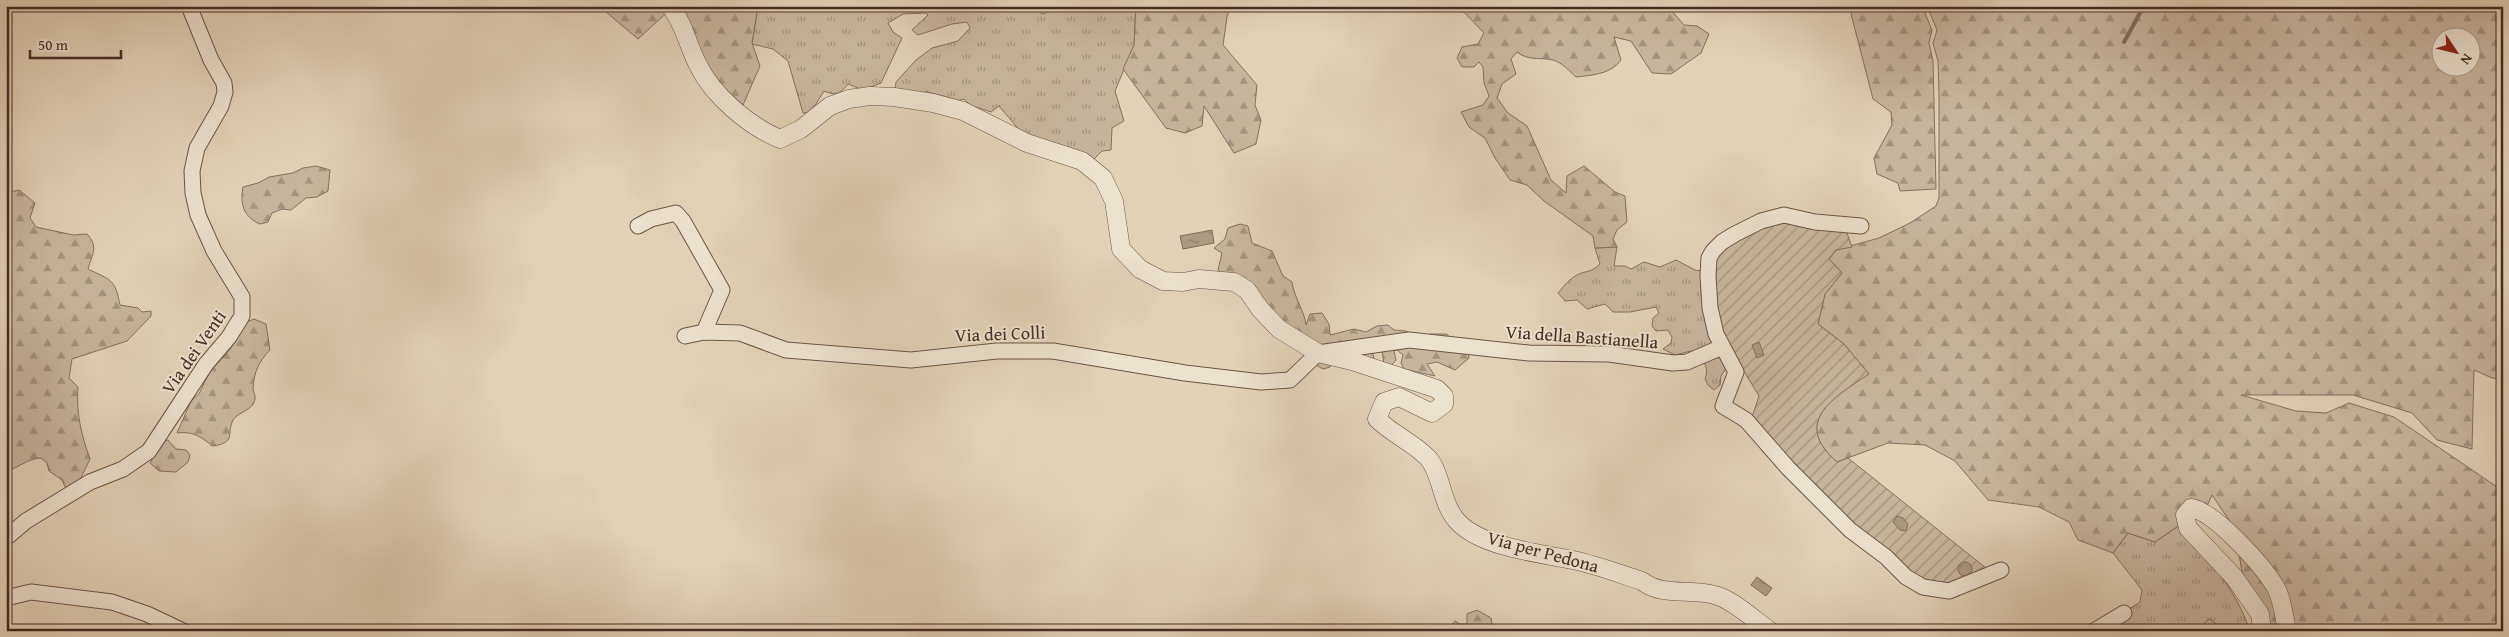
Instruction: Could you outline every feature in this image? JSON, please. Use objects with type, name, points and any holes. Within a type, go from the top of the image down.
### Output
[{"type":"street","name":"Via dei Venti","points":[[6,538],[26,521],[90,482],[123,469],[149,451],[206,364],[229,338],[242,316],[242,297],[214,251],[198,215],[193,193],[192,171],[197,148],[221,106],[225,92],[224,83],[211,60],[189,6]]},
{"type":"street","points":[[670,6],[676,14],[699,67],[720,94],[748,121],[780,139],[801,129],[830,106],[870,96],[894,97],[933,103],[962,111],[1027,143],[1082,161],[1103,178],[1114,201],[1121,249],[1140,269],[1163,281],[1183,282],[1199,279],[1234,282],[1248,290],[1260,309],[1279,329],[1318,353]]},
{"type":"street","points":[[638,226],[651,219],[676,214],[713,270],[722,290],[704,332]]},
{"type":"street","points":[[1861,226],[1815,222],[1784,215],[1761,222],[1722,242],[1710,258],[1708,276],[1710,308],[1716,334],[1736,372],[1723,406],[1746,420],[1830,511],[1850,530],[1886,556],[1906,577],[1923,587],[1949,591],[2001,570]]},
{"type":"street","name":"Via dei Colli","points":[[685,336],[704,332],[740,333],[786,350],[902,359],[997,351],[1053,351],[1185,374],[1261,382],[1290,380],[1318,353]]},
{"type":"street","name":"Via della Bastianella","points":[[1318,353],[1409,340],[1529,353],[1609,354],[1687,362],[1722,347]]},
{"type":"street","name":"Via per Pedona","points":[[1318,353],[1352,361],[1421,382],[1437,389],[1444,396],[1444,404],[1432,413],[1399,398],[1384,402],[1377,419],[1428,458],[1435,469],[1442,495],[1458,523],[1493,542],[1575,560],[1642,581],[1648,586],[1676,592],[1684,590],[1716,595],[1734,604],[1770,631]]},
{"type":"street","points":[[2262,631],[2260,614],[2250,599],[2234,577],[2188,528],[2185,515],[2190,508],[2200,509],[2224,528],[2239,542],[2275,586],[2283,609],[2287,631]]},
{"type":"street","points":[[6,598],[31,592],[112,602],[147,614],[183,631]]},
{"type":"street","points":[[2094,631],[2124,613]]},
{"type":"green space","points":[[599,6],[674,6],[638,39]]},
{"type":"green space","points":[[676,6],[758,6],[752,43],[760,66],[743,105],[715,81]]},
{"type":"green space","points":[[758,6],[792,6],[809,11],[823,6],[1032,6],[1042,14],[1052,11],[1055,6],[1136,6],[1134,45],[1115,91],[1124,121],[1112,128],[1111,150],[1102,151],[1094,159],[1084,158],[1021,132],[999,106],[991,112],[970,105],[964,99],[956,101],[926,91],[922,95],[911,91],[900,93],[895,89],[896,82],[916,60],[932,48],[958,41],[970,28],[967,22],[952,24],[918,35],[912,30],[928,15],[926,13],[903,14],[888,23],[893,32],[902,38],[881,83],[863,90],[848,84],[838,93],[824,91],[811,112],[803,113],[788,61],[773,49],[752,44]]},
{"type":"green space","points":[[1136,6],[1231,6],[1227,17],[1223,45],[1257,85],[1255,105],[1261,120],[1256,144],[1234,153],[1204,106],[1202,126],[1185,133],[1166,128],[1123,69],[1134,45]]},
{"type":"green space","points":[[1445,6],[1642,6],[1670,9],[1684,25],[1697,26],[1709,34],[1701,53],[1671,74],[1652,73],[1631,41],[1614,37],[1621,60],[1607,71],[1595,74],[1576,77],[1557,61],[1530,58],[1517,52],[1511,59],[1516,74],[1502,84],[1497,98],[1508,113],[1527,126],[1551,180],[1566,193],[1567,176],[1584,166],[1615,192],[1625,196],[1627,222],[1617,230],[1613,239],[1617,247],[1595,248],[1593,236],[1544,201],[1527,185],[1510,180],[1495,158],[1485,138],[1469,127],[1461,112],[1483,105],[1489,96],[1484,83],[1483,67],[1479,62],[1474,67],[1462,67],[1457,58],[1462,47],[1478,44],[1484,33],[1465,13]]},
{"type":"green space","points":[[1849,6],[1922,6],[1932,30],[1929,43],[1933,61],[1936,189],[1900,191],[1898,183],[1877,174],[1874,158],[1892,125],[1891,112],[1873,99]]},
{"type":"green space","points":[[1927,6],[2503,6],[2503,379],[2492,378],[2474,370],[2472,449],[2437,440],[2412,413],[2353,395],[2241,395],[2296,411],[2326,413],[2349,403],[2394,417],[2503,491],[2503,631],[2266,631],[2267,625],[2242,572],[2235,529],[2212,495],[2207,506],[2155,542],[2128,533],[2113,553],[2078,540],[2069,522],[2039,507],[1988,500],[1955,461],[1925,445],[1888,443],[1837,462],[1824,448],[1818,435],[1817,423],[1822,412],[1831,402],[1868,374],[1844,344],[1818,324],[1825,294],[1842,273],[1829,259],[1836,250],[1879,238],[1910,223],[1936,206],[1939,198],[1939,93],[1938,61],[1933,43],[1937,30]]},
{"type":"green space","points":[[316,166],[330,170],[328,191],[317,197],[306,198],[291,210],[282,209],[272,213],[268,222],[260,224],[246,213],[242,199],[243,187],[258,183],[269,177],[293,173],[303,168]]},
{"type":"green space","points":[[19,190],[35,203],[30,218],[36,227],[73,235],[87,234],[94,247],[88,269],[110,281],[116,290],[120,305],[138,308],[142,312],[151,311],[151,316],[127,341],[72,359],[69,378],[78,387],[80,423],[90,459],[79,482],[72,489],[65,487],[62,480],[49,471],[47,463],[41,458],[32,459],[7,471],[9,481],[6,483],[6,193]]},
{"type":"green space","points":[[1792,219],[1847,233],[1852,247],[1836,250],[1829,259],[1842,273],[1825,294],[1818,324],[1844,344],[1869,374],[1842,392],[1822,412],[1817,423],[1818,435],[1824,448],[1837,462],[1848,458],[1986,568],[1947,588],[1926,584],[1837,510],[1752,417],[1759,396],[1721,333],[1714,309],[1716,253],[1734,237]]},
{"type":"green space","points":[[1240,224],[1248,226],[1252,243],[1272,251],[1283,276],[1292,282],[1306,325],[1310,314],[1322,313],[1329,324],[1330,335],[1354,329],[1366,332],[1377,326],[1388,325],[1394,330],[1406,331],[1431,345],[1430,334],[1447,334],[1454,344],[1468,351],[1469,358],[1455,370],[1437,362],[1427,364],[1435,376],[1404,369],[1401,363],[1403,355],[1397,350],[1394,351],[1396,360],[1390,367],[1384,364],[1382,351],[1372,350],[1375,363],[1333,356],[1330,367],[1323,369],[1312,363],[1298,334],[1228,276],[1218,270],[1222,253],[1214,248],[1225,239],[1228,228]]},
{"type":"green space","points":[[1617,247],[1614,266],[1625,266],[1631,269],[1644,262],[1660,267],[1676,260],[1695,270],[1702,271],[1727,367],[1721,376],[1720,385],[1714,390],[1705,379],[1706,366],[1699,357],[1691,351],[1675,355],[1663,349],[1671,343],[1672,337],[1668,330],[1656,331],[1652,326],[1653,318],[1659,313],[1656,307],[1630,312],[1613,312],[1605,304],[1587,309],[1577,300],[1565,301],[1558,293],[1567,282],[1600,264],[1595,248]]},
{"type":"green space","points":[[254,319],[266,324],[270,350],[263,358],[256,372],[253,388],[255,398],[252,406],[233,420],[228,440],[220,445],[212,446],[196,435],[177,433],[191,401],[199,394],[209,373],[231,348],[247,322]]},
{"type":"green space","points":[[168,440],[176,449],[186,450],[190,455],[188,462],[176,472],[159,471],[150,463],[163,441]]},
{"type":"green space","points":[[2180,525],[2211,562],[2229,588],[2250,631],[2226,631],[2209,619],[2196,631],[2094,631],[2140,602],[2142,590],[2113,553],[2128,533],[2155,542]]},
{"type":"green space","points":[[1477,610],[1491,618],[1493,631],[1441,631],[1447,630],[1455,621],[1460,624],[1467,624],[1467,614]]},
{"type":"green space","points":[[2209,619],[2226,631],[2196,631]]},
{"type":"water","points":[[1212,230],[1214,243],[1183,249],[1180,236]]},
{"type":"water","points":[[1759,342],[1764,355],[1757,358],[1752,345]]},
{"type":"water","points":[[1897,516],[1903,518],[1908,524],[1906,531],[1900,530],[1893,522]]},
{"type":"water","points":[[1965,562],[1970,564],[1972,569],[1970,574],[1965,576],[1960,574],[1958,569],[1960,564]]},
{"type":"water","points":[[1757,577],[1772,588],[1766,596],[1751,585]]},
{"type":"waterway","points":[[2124,42],[2144,6]]}]
